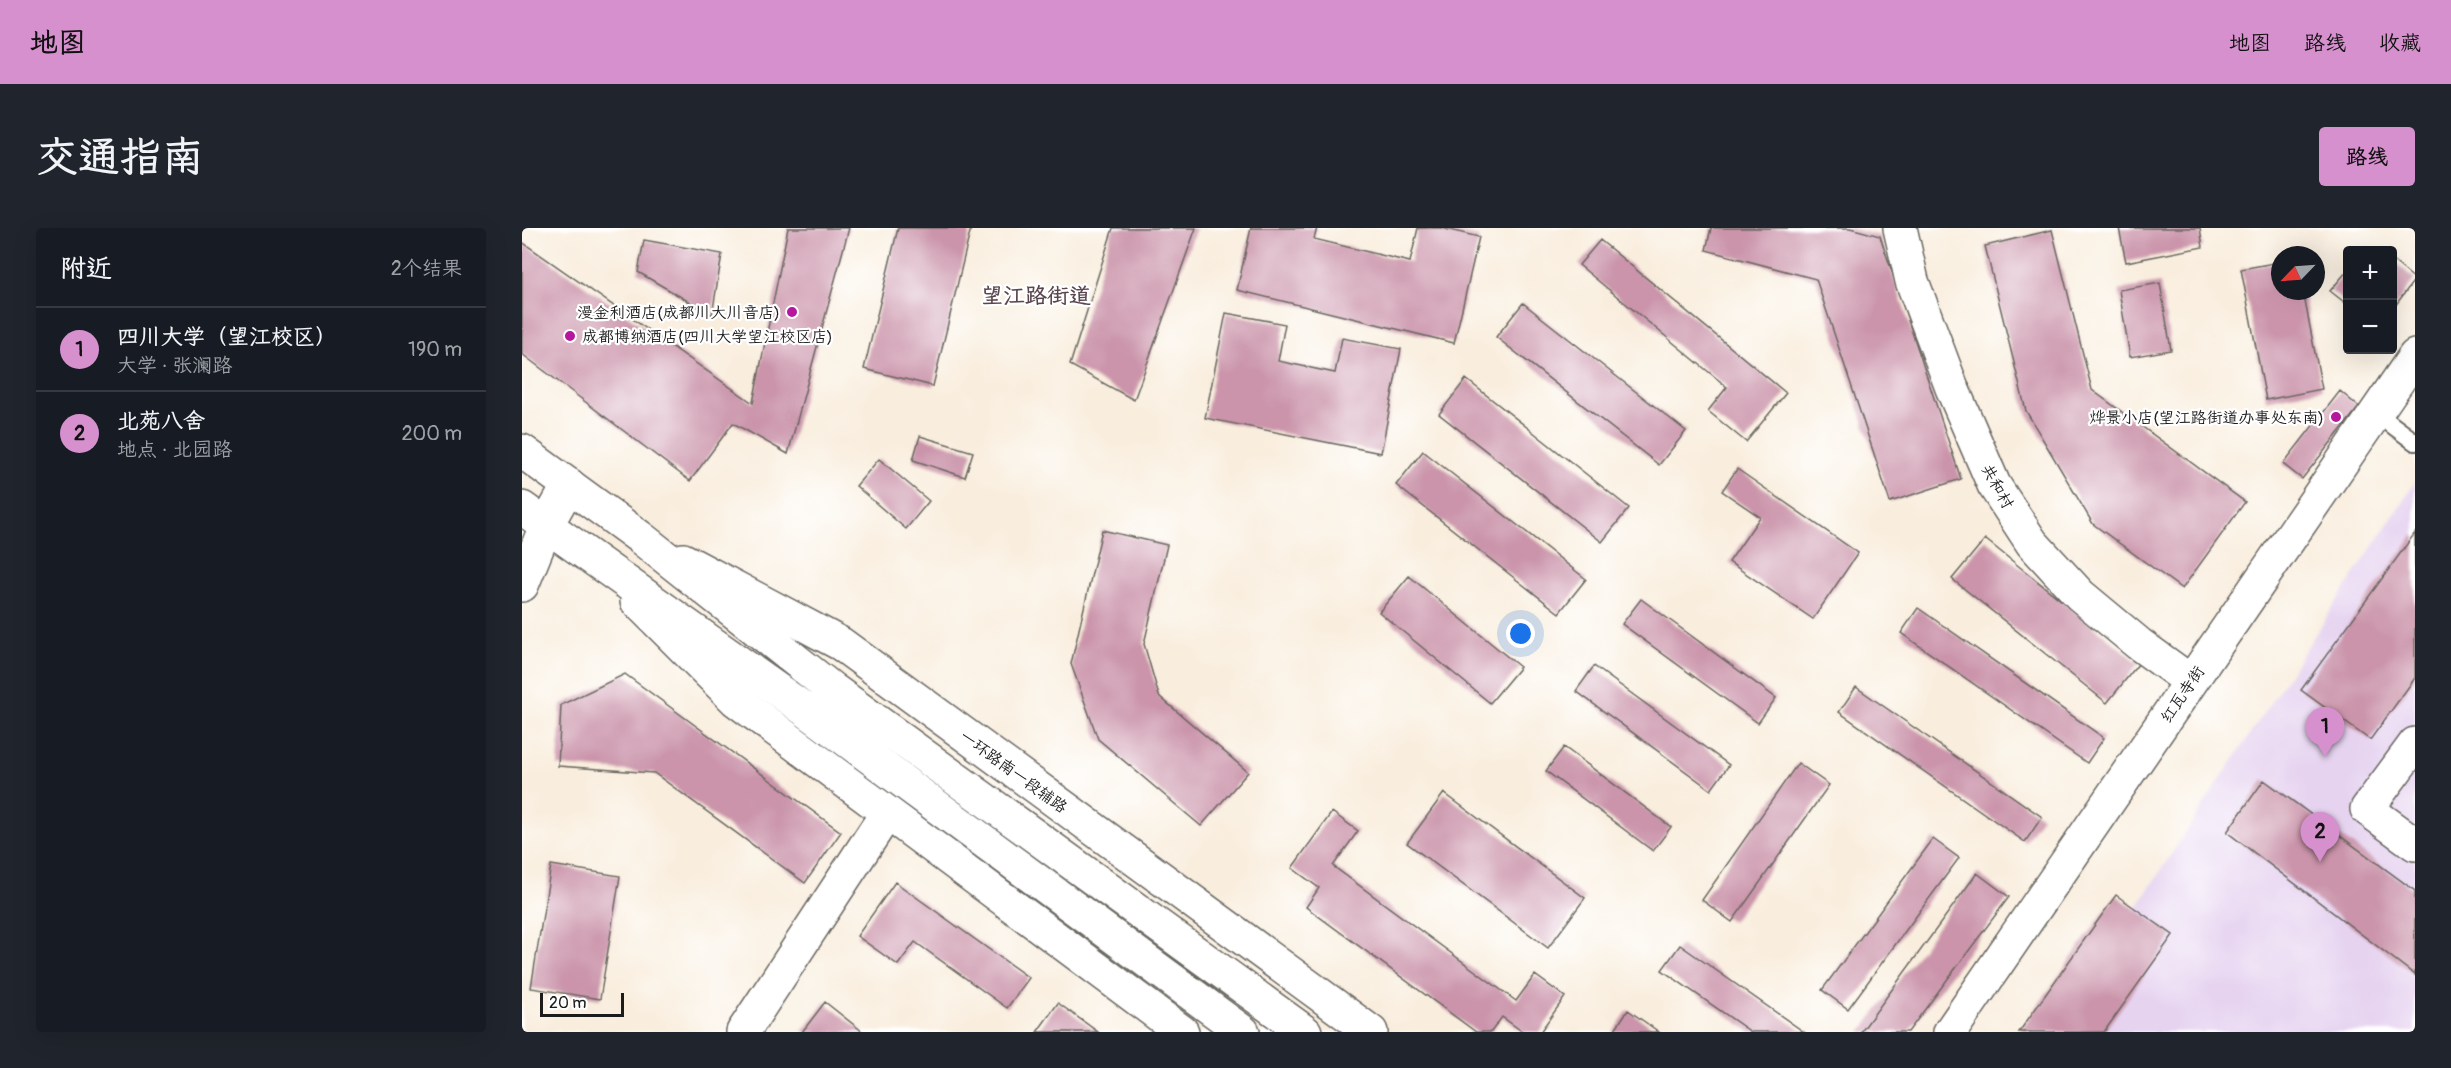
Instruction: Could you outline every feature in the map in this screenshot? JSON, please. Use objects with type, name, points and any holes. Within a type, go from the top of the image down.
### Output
[{"type":"main road","name":"共和村","points":[[1900,228],[1912,281],[1952,388],[1994,485],[2032,543],[2080,595],[2139,644],[2190,681]]},
{"type":"main road","name":"红瓦寺街","points":[[1950,1032],[2415,356]]},
{"type":"main road","points":[[522,451],[641,538],[832,689],[1305,1032]]},
{"type":"main road","points":[[522,585],[534,517],[569,485]]},
{"type":"main road","points":[[534,517],[814,716],[1243,1032]]},
{"type":"main road","name":"一环路南一段辅路","points":[[641,538],[841,644],[1371,1032]]},
{"type":"main road","points":[[604,568],[736,700],[1182,1032]]},
{"type":"main road","points":[[2415,744],[2367,809],[2415,844]]},
{"type":"main road","points":[[743,1032],[887,813]]},
{"type":"lane","points":[[2376,413],[2415,442]]},
{"type":"shaded area","points":[[2415,482],[2415,1032],[2055,1032]]},
{"type":"building","points":[[788,228],[849,228],[788,454],[733,423],[690,481],[522,354],[522,242],[753,403]]},
{"type":"building","points":[[898,228],[971,228],[933,386],[864,369]]},
{"type":"building","points":[[1113,228],[1196,228],[1134,400],[1070,365]]},
{"type":"building","points":[[1251,228],[1317,228],[1314,239],[1410,262],[1418,228],[1441,228],[1479,237],[1454,343],[1237,290]]},
{"type":"building","points":[[1711,228],[1850,228],[1880,236],[1961,479],[1890,502],[1816,279],[1706,250]]},
{"type":"building","points":[[2119,228],[2200,228],[2203,247],[2126,262]]},
{"type":"building","points":[[2052,230],[2092,390],[2245,502],[2182,589],[2093,524],[2026,411],[1985,246]]},
{"type":"building","points":[[644,240],[722,254],[712,315],[638,272]]},
{"type":"building","points":[[1600,240],[1786,393],[1746,442],[1708,411],[1727,387],[1579,265]]},
{"type":"building","points":[[2271,264],[2271,300],[2305,300],[2322,389],[2266,400],[2241,269]]},
{"type":"building","points":[[2397,264],[2415,279],[2397,303]]},
{"type":"building","points":[[2343,276],[2343,301],[2330,291]]},
{"type":"building","points":[[2160,283],[2171,350],[2130,357],[2119,290]]},
{"type":"building","points":[[1523,303],[1686,431],[1659,465],[1496,337]]},
{"type":"building","points":[[1226,313],[1285,324],[1278,361],[1335,373],[1342,338],[1401,349],[1381,453],[1205,418]]},
{"type":"building","points":[[1466,379],[1629,508],[1602,542],[1439,414]]},
{"type":"building","points":[[2340,391],[2359,407],[2302,479],[2283,464]]},
{"type":"building","points":[[920,436],[973,452],[965,477],[913,460]]},
{"type":"building","points":[[1423,451],[1586,579],[1559,613],[1396,485]]},
{"type":"building","points":[[879,459],[929,501],[906,529],[856,486]]},
{"type":"building","points":[[1737,469],[1858,553],[1813,619],[1729,562],[1760,517],[1722,491]]},
{"type":"building","points":[[1102,530],[1167,545],[1144,644],[1159,696],[1248,772],[1201,826],[1098,739],[1071,664]]},
{"type":"building","points":[[2415,533],[2415,678],[2370,740],[2301,690]]},
{"type":"building","points":[[1985,539],[2139,663],[2107,703],[1952,579]]},
{"type":"building","points":[[1409,576],[1520,667],[1490,703],[1379,612]]},
{"type":"building","points":[[1641,599],[1776,698],[1758,723],[1622,624]]},
{"type":"building","points":[[1918,608],[2104,738],[2087,763],[1901,633]]},
{"type":"building","points":[[1594,666],[1729,765],[1711,790],[1576,691]]},
{"type":"building","points":[[625,674],[841,832],[805,883],[654,773],[558,766],[561,705]]},
{"type":"building","points":[[1856,687],[2042,817],[2025,842],[1839,712]]},
{"type":"building","points":[[1564,747],[1671,827],[1653,851],[1546,771]]},
{"type":"building","points":[[1798,763],[1829,785],[1732,922],[1702,900]]},
{"type":"building","points":[[2264,780],[2415,891],[2415,975],[2227,832]]},
{"type":"building","points":[[1444,793],[1585,898],[1548,948],[1407,843]]},
{"type":"building","points":[[1332,812],[1358,831],[1333,866],[1516,1001],[1535,975],[1565,997],[1540,1032],[1523,1032],[1502,1017],[1491,1032],[1476,1032],[1306,907],[1319,888],[1292,868]]},
{"type":"building","points":[[1933,839],[1959,858],[1848,1009],[1822,990]]},
{"type":"building","points":[[551,865],[620,876],[600,999],[531,988]]},
{"type":"building","points":[[1977,873],[2009,897],[1908,1032],[1861,1032]]},
{"type":"building","points":[[895,882],[1029,978],[1007,1008],[915,942],[898,965],[857,936]]},
{"type":"building","points":[[2116,895],[2173,935],[2104,1032],[2019,1032]]},
{"type":"building","points":[[1680,945],[1804,1032],[1751,1032],[1662,970]]},
{"type":"building","points":[[825,1002],[863,1032],[802,1032]]},
{"type":"building","points":[[1058,1003],[1098,1032],[1037,1032]]},
{"type":"building","points":[[1628,1010],[1659,1032],[1613,1032]]},
{"type":"place","name":"漫金利酒店(成都川大川音店)","points":[[792,312]]},
{"type":"place","name":"成都博纳酒店(四川大学望江校区店)","points":[[570,336]]},
{"type":"place","name":"烨景小店(望江路街道办事处东南)","points":[[2336,417]]},
{"type":"place","name":"四川大学（望江校区）","points":[[2325,757]]},
{"type":"place","name":"北苑八舍","points":[[2320,862]]},
{"type":"district","name":"望江路街道","points":[[1036,295]]}]
